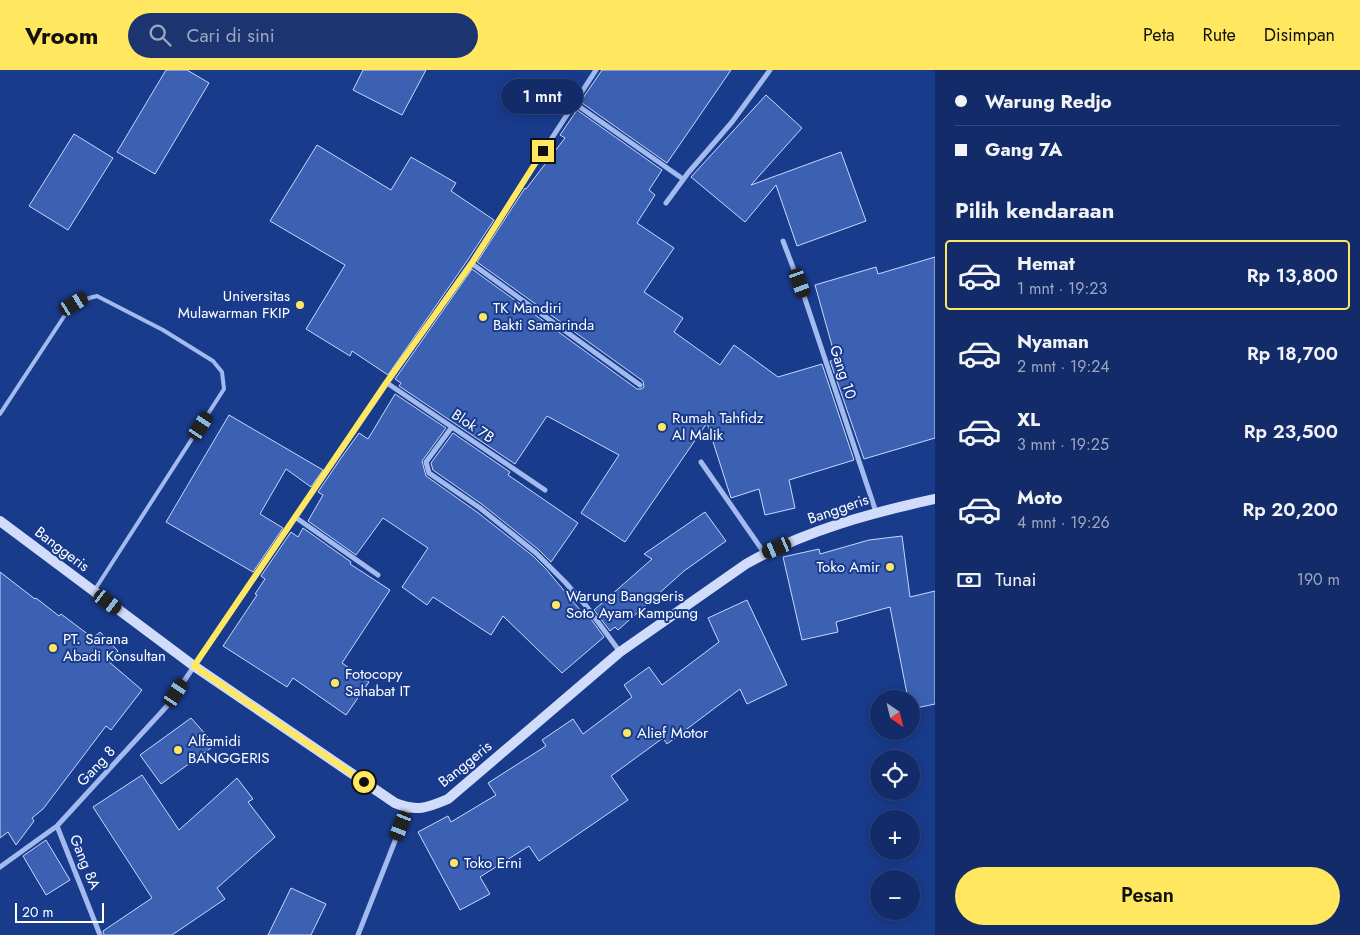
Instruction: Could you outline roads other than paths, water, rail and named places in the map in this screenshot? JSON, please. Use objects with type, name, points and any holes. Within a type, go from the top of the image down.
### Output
[{"type":"street","name":"Gang 8","points":[[0,867],[57,826],[167,706],[386,383],[472,263],[596,70]]},
{"type":"street","points":[[666,203],[683,179],[732,122],[770,70]]},
{"type":"street","points":[[574,103],[683,179]]},
{"type":"street","name":"Gang 10","points":[[783,241],[804,296],[876,512]]},
{"type":"street","points":[[472,263],[640,385]]},
{"type":"street","name":"Blok 7B","points":[[386,383],[545,490]]},
{"type":"street","points":[[452,427],[426,462],[429,474],[480,508],[536,553],[587,607],[620,652]]},
{"type":"street","points":[[701,462],[764,554]]},
{"type":"street","name":"Banggeris","points":[[0,521],[194,666],[395,803],[408,808],[422,809],[448,798],[620,652],[746,564],[802,537],[876,512],[935,498]]},
{"type":"street","points":[[295,517],[378,575]]},
{"type":"street","points":[[358,935],[408,808]]},
{"type":"street","name":"Gang 8A","points":[[57,826],[100,935]]},
{"type":"lane","points":[[0,414],[65,315],[74,304],[85,298],[97,296],[163,330],[213,361],[222,372],[224,389],[94,591]]},
{"type":"place","name":"Universitas Mulawarman FKIP","points":[[300,305]]},
{"type":"place","name":"TK Mandiri Bakti Samarinda","points":[[483,317]]},
{"type":"place","name":"Rumah Tahfidz Al Malik","points":[[662,427]]},
{"type":"place","name":"Toko Amir","points":[[890,567]]},
{"type":"place","name":"Warung Banggeris Soto Ayam Kampung","points":[[556,605]]},
{"type":"place","name":"PT. Sarana Abadi Konsultan","points":[[53,648]]},
{"type":"place","name":"Fotocopy Sahabat IT","points":[[335,683]]},
{"type":"place","name":"Alief Motor","points":[[627,733]]},
{"type":"place","name":"Alfamidi BANGGERIS","points":[[178,750]]},
{"type":"place","name":"Toko Erni","points":[[454,863]]}]
